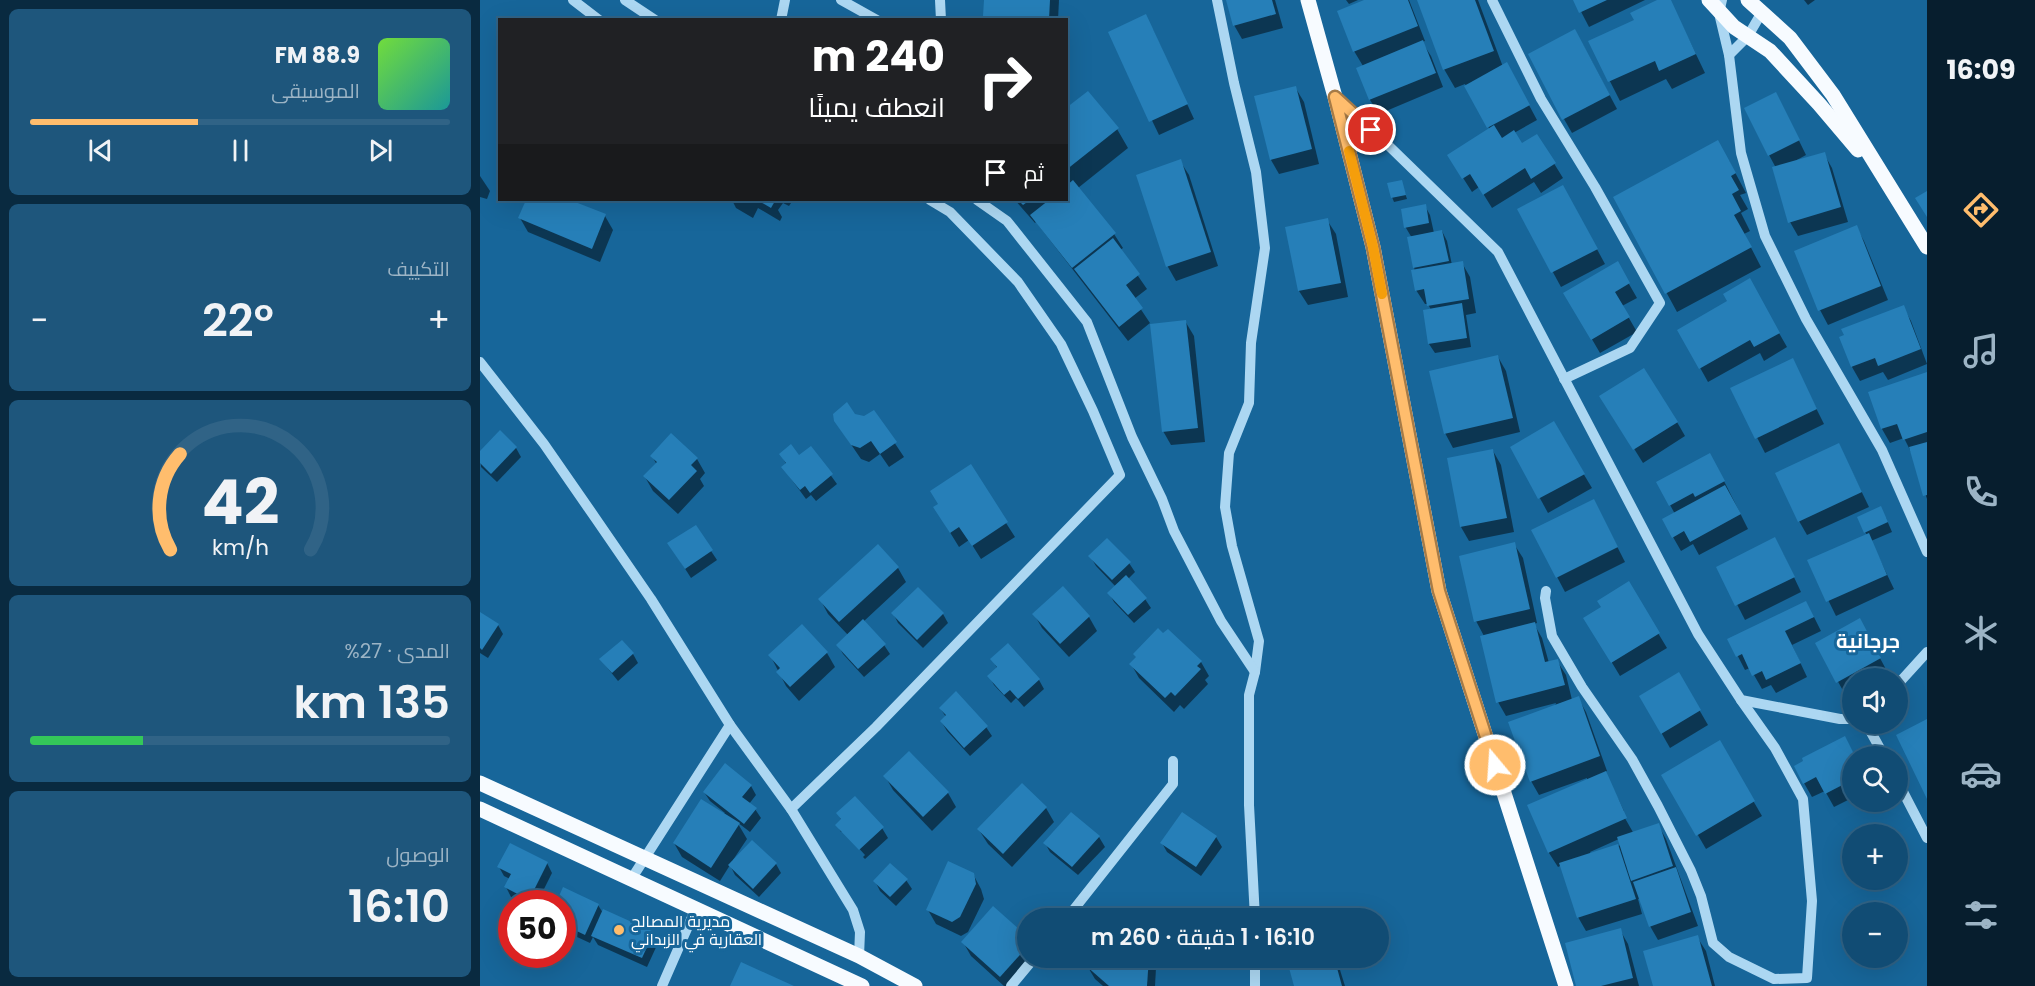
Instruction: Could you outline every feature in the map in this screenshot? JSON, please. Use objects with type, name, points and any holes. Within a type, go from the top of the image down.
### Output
[{"type":"main road","points":[[1308,0],[1373,247],[1439,591],[1566,986]]},
{"type":"main road","points":[[1709,0],[1721,6],[1734,27],[1770,51],[1819,104],[1896,196]]},
{"type":"main road","points":[[1748,0],[1790,38],[1833,95],[1927,247]]},
{"type":"main road","points":[[480,783],[859,956],[905,983]]},
{"type":"main road","points":[[480,809],[862,986]]},
{"type":"street","points":[[573,0],[596,18]]},
{"type":"street","points":[[625,0],[652,18]]},
{"type":"street","points":[[781,18],[785,0]]},
{"type":"street","points":[[842,0],[874,18]]},
{"type":"street","points":[[940,0],[941,18]]},
{"type":"street","points":[[1216,0],[1256,172],[1265,248],[1251,343],[1249,403],[1229,453],[1225,507],[1232,546],[1258,641],[1255,672],[1249,696],[1249,804],[1254,908]]},
{"type":"street","points":[[1492,0],[1540,99],[1595,187],[1660,303],[1630,348],[1564,379]]},
{"type":"street","points":[[1721,6],[1741,153],[1766,236],[1806,319],[1882,450],[1927,552]]},
{"type":"street","points":[[1729,55],[1748,36],[1762,12]]},
{"type":"street","points":[[1335,97],[1356,114],[1498,252],[1698,634],[1775,748],[1803,799],[1812,901],[1807,978],[1774,979],[1729,957],[1713,944],[1701,896],[1691,870],[1658,806],[1632,759],[1582,687],[1552,636],[1545,598],[1546,591]]},
{"type":"street","points":[[791,809],[876,727],[1120,475],[1061,344],[1043,317],[1018,282],[1003,266],[950,212],[932,201]]},
{"type":"street","points":[[978,201],[1007,221],[1087,322],[1132,437],[1162,499],[1174,531],[1221,621],[1255,672]]},
{"type":"street","points":[[480,362],[544,444],[651,599],[730,725],[791,809],[853,910],[860,932],[859,956]]},
{"type":"street","points":[[1908,673],[1927,652]]},
{"type":"street","points":[[1741,700],[1842,719]]},
{"type":"street","points":[[632,878],[730,725]]},
{"type":"street","points":[[1075,908],[1173,784],[1173,761]]},
{"type":"street","points":[[1908,801],[1927,838]]},
{"type":"street","points":[[662,986],[696,908]]},
{"type":"street","points":[[1011,986],[1026,968]]},
{"type":"street","points":[[1255,968],[1255,986]]},
{"type":"building","points":[[984,0],[1050,0],[1049,18],[983,16]]},
{"type":"building","points":[[1226,0],[1272,0],[1276,14],[1233,26]]},
{"type":"building","points":[[1364,0],[1408,0],[1418,26],[1353,52],[1337,11]]},
{"type":"building","points":[[1417,0],[1475,0],[1494,51],[1443,70]]},
{"type":"building","points":[[1573,0],[1607,0],[1579,13]]},
{"type":"building","points":[[1657,0],[1671,0],[1696,54],[1659,71],[1655,61],[1608,82],[1588,41],[1634,20],[1630,13]]},
{"type":"building","points":[[1146,14],[1188,104],[1149,122],[1108,32]]},
{"type":"building","points":[[1575,29],[1610,95],[1562,120],[1528,54]]},
{"type":"building","points":[[1423,40],[1436,73],[1369,100],[1356,68]]},
{"type":"building","points":[[1507,62],[1530,105],[1487,128],[1464,86]]},
{"type":"building","points":[[1296,86],[1312,149],[1270,160],[1254,96]]},
{"type":"building","points":[[1088,91],[1119,128],[1068,168],[1068,106]]},
{"type":"building","points":[[1776,92],[1800,140],[1768,156],[1744,108]]},
{"type":"building","points":[[1494,125],[1502,138],[1514,130],[1522,143],[1537,134],[1556,163],[1531,179],[1525,168],[1483,195],[1470,174],[1462,179],[1447,155]]},
{"type":"building","points":[[1718,140],[1736,173],[1731,176],[1739,190],[1732,194],[1741,211],[1734,215],[1752,247],[1665,294],[1613,197]]},
{"type":"building","points":[[1825,152],[1841,207],[1788,223],[1772,167]]},
{"type":"building","points":[[1181,159],[1211,252],[1166,267],[1136,175]]},
{"type":"building","points":[[1073,180],[1116,233],[1072,268],[1030,215],[1048,201],[1068,201],[1068,184]]},
{"type":"building","points":[[1402,180],[1406,195],[1391,198],[1387,183]]},
{"type":"building","points":[[1563,185],[1598,249],[1551,273],[1517,209]]},
{"type":"building","points":[[1927,191],[1927,217],[1915,198]]},
{"type":"building","points":[[526,201],[573,201],[606,214],[592,249],[518,218]]},
{"type":"building","points":[[759,201],[775,201],[771,208]]},
{"type":"building","points":[[1426,204],[1429,223],[1404,228],[1401,209]]},
{"type":"building","points":[[1328,218],[1341,283],[1298,291],[1285,227]]},
{"type":"building","points":[[1857,225],[1881,286],[1818,311],[1794,251]]},
{"type":"building","points":[[1442,230],[1449,261],[1413,268],[1407,237]]},
{"type":"building","points":[[1113,238],[1140,274],[1126,285],[1143,308],[1119,327],[1074,269]]},
{"type":"building","points":[[1463,261],[1469,299],[1427,306],[1424,289],[1415,291],[1411,270]]},
{"type":"building","points":[[1618,261],[1630,283],[1615,292],[1630,317],[1591,340],[1563,293]]},
{"type":"building","points":[[1750,278],[1780,333],[1754,347],[1750,340],[1699,369],[1677,330],[1727,301],[1723,294]]},
{"type":"building","points":[[1462,303],[1467,338],[1428,344],[1423,310]]},
{"type":"building","points":[[1904,305],[1921,349],[1878,366],[1875,358],[1851,367],[1839,337],[1844,335],[1841,329]]},
{"type":"building","points":[[1186,320],[1198,428],[1162,432],[1150,324]]},
{"type":"building","points":[[1498,355],[1513,418],[1444,434],[1429,371]]},
{"type":"building","points":[[1793,358],[1817,409],[1755,439],[1730,388]]},
{"type":"building","points":[[1644,368],[1678,422],[1633,450],[1599,396]]},
{"type":"building","points":[[1927,372],[1927,432],[1903,440],[1897,424],[1881,429],[1868,392]]},
{"type":"building","points":[[847,402],[855,414],[864,416],[874,410],[897,442],[880,454],[871,441],[860,448],[851,445],[834,421],[833,414]]},
{"type":"building","points":[[1554,421],[1585,474],[1538,499],[1510,447]]},
{"type":"building","points":[[500,430],[517,447],[491,474],[480,463],[480,451]]},
{"type":"building","points":[[671,433],[698,458],[691,465],[697,471],[669,500],[643,476],[657,462],[650,456]]},
{"type":"building","points":[[1927,442],[1927,495],[1923,496],[1909,447]]},
{"type":"building","points":[[1839,443],[1862,492],[1798,522],[1775,473]]},
{"type":"building","points":[[791,444],[799,455],[811,446],[833,474],[810,493],[805,486],[800,490],[781,467],[786,463],[779,454]]},
{"type":"building","points":[[1493,449],[1507,518],[1460,527],[1447,458]]},
{"type":"building","points":[[1710,453],[1725,481],[1695,497],[1693,493],[1669,506],[1656,482]]},
{"type":"building","points":[[971,464],[1008,522],[972,546],[959,527],[950,533],[933,507],[938,504],[930,491]]},
{"type":"building","points":[[1725,485],[1741,514],[1690,542],[1684,531],[1672,538],[1662,519]]},
{"type":"building","points":[[1594,499],[1618,547],[1556,578],[1531,530]]},
{"type":"building","points":[[1881,506],[1888,522],[1864,533],[1857,517]]},
{"type":"building","points":[[696,525],[713,550],[685,569],[667,543]]},
{"type":"building","points":[[1869,533],[1887,575],[1826,602],[1807,560]]},
{"type":"building","points":[[1775,537],[1795,577],[1735,606],[1716,567]]},
{"type":"building","points":[[1107,538],[1131,562],[1112,580],[1088,556]]},
{"type":"building","points":[[1515,542],[1530,609],[1474,622],[1459,556]]},
{"type":"building","points":[[878,544],[899,567],[839,622],[818,599]]},
{"type":"building","points":[[1126,575],[1147,598],[1128,615],[1107,593]]},
{"type":"building","points":[[1629,581],[1660,633],[1611,663],[1583,618],[1601,607],[1597,601]]},
{"type":"building","points":[[1063,586],[1090,616],[1060,644],[1032,614]]},
{"type":"building","points":[[918,587],[944,613],[917,640],[891,613]]},
{"type":"building","points":[[1806,601],[1814,617],[1785,631],[1801,663],[1766,680],[1762,671],[1752,676],[1742,654],[1736,657],[1727,639]]},
{"type":"building","points":[[480,612],[499,624],[482,650],[480,648]]},
{"type":"building","points":[[1860,618],[1881,658],[1863,668],[1842,668],[1842,680],[1836,683],[1815,643]]},
{"type":"building","points":[[863,619],[886,644],[858,669],[836,645]]},
{"type":"building","points":[[1535,622],[1545,662],[1558,659],[1565,685],[1496,703],[1480,636]]},
{"type":"building","points":[[802,624],[828,652],[790,687],[776,672],[780,668],[768,655]]},
{"type":"building","points":[[1158,628],[1163,633],[1168,629],[1202,661],[1197,666],[1201,669],[1175,696],[1171,692],[1165,698],[1129,664],[1136,657],[1133,654]]},
{"type":"building","points":[[622,640],[634,653],[612,673],[599,659]]},
{"type":"building","points":[[1008,643],[1040,679],[1018,699],[1010,690],[1004,695],[987,676],[997,667],[990,659]]},
{"type":"building","points":[[1679,672],[1701,710],[1661,734],[1639,696]]},
{"type":"building","points":[[956,691],[988,726],[964,748],[940,721],[946,715],[939,708]]},
{"type":"building","points":[[1579,696],[1600,756],[1530,782],[1508,722]]},
{"type":"building","points":[[1927,719],[1927,799],[1908,760],[1908,746],[1901,746],[1896,735],[1908,734],[1908,729]]},
{"type":"building","points":[[1845,736],[1850,746],[1842,746],[1842,785],[1825,794],[1816,777],[1803,784],[1794,766],[1803,761],[1802,758]]},
{"type":"building","points":[[1720,740],[1755,801],[1696,836],[1661,775]]},
{"type":"building","points":[[909,751],[949,792],[923,817],[883,776]]},
{"type":"building","points":[[725,763],[752,785],[742,797],[757,808],[744,824],[703,792]]},
{"type":"building","points":[[1606,771],[1627,818],[1548,853],[1527,805]]},
{"type":"building","points":[[1022,783],[1047,807],[1003,854],[977,829]]},
{"type":"building","points":[[855,796],[884,827],[859,850],[835,825],[841,819],[836,813]]},
{"type":"building","points":[[701,799],[740,823],[711,868],[673,843]]},
{"type":"building","points":[[1071,812],[1100,836],[1072,867],[1043,843]]},
{"type":"building","points":[[1182,812],[1217,836],[1196,867],[1160,843]]},
{"type":"building","points":[[1659,823],[1673,866],[1631,881],[1617,837]]},
{"type":"building","points":[[752,840],[777,863],[753,889],[728,865]]},
{"type":"building","points":[[510,843],[548,862],[534,890],[510,890],[504,887],[511,874],[497,867]]},
{"type":"building","points":[[1618,844],[1636,899],[1577,918],[1559,863]]},
{"type":"building","points":[[948,861],[974,873],[976,884],[960,917],[952,922],[926,910]]},
{"type":"building","points":[[890,863],[908,879],[890,897],[873,881]]},
{"type":"building","points":[[1676,867],[1691,912],[1649,927],[1633,882]]},
{"type":"building","points":[[576,893],[599,904],[585,935],[576,931]]},
{"type":"building","points":[[993,906],[1017,927],[1017,958],[1000,977],[961,942]]},
{"type":"building","points":[[603,909],[654,932],[642,958],[591,936]]},
{"type":"building","points":[[1621,928],[1633,978],[1601,986],[1576,986],[1565,943]]},
{"type":"building","points":[[1698,935],[1712,986],[1653,986],[1643,951]]},
{"type":"building","points":[[741,962],[794,986],[730,986]]},
{"type":"building","points":[[1088,968],[1148,968],[1147,986],[1109,986]]},
{"type":"building","points":[[1289,968],[1337,968],[1342,986],[1294,986]]},
{"type":"slow traffic","points":[[1349,151],[1382,294]]},
{"type":"place","name":"مديرية المصالح العقارية في الزبداني","points":[[619,930]]},
{"type":"district","name":"جرجانية","points":[[1868,641]]},
{"type":"route","points":[[1371,130],[1335,97],[1373,247],[1439,591],[1495,765]]}]
